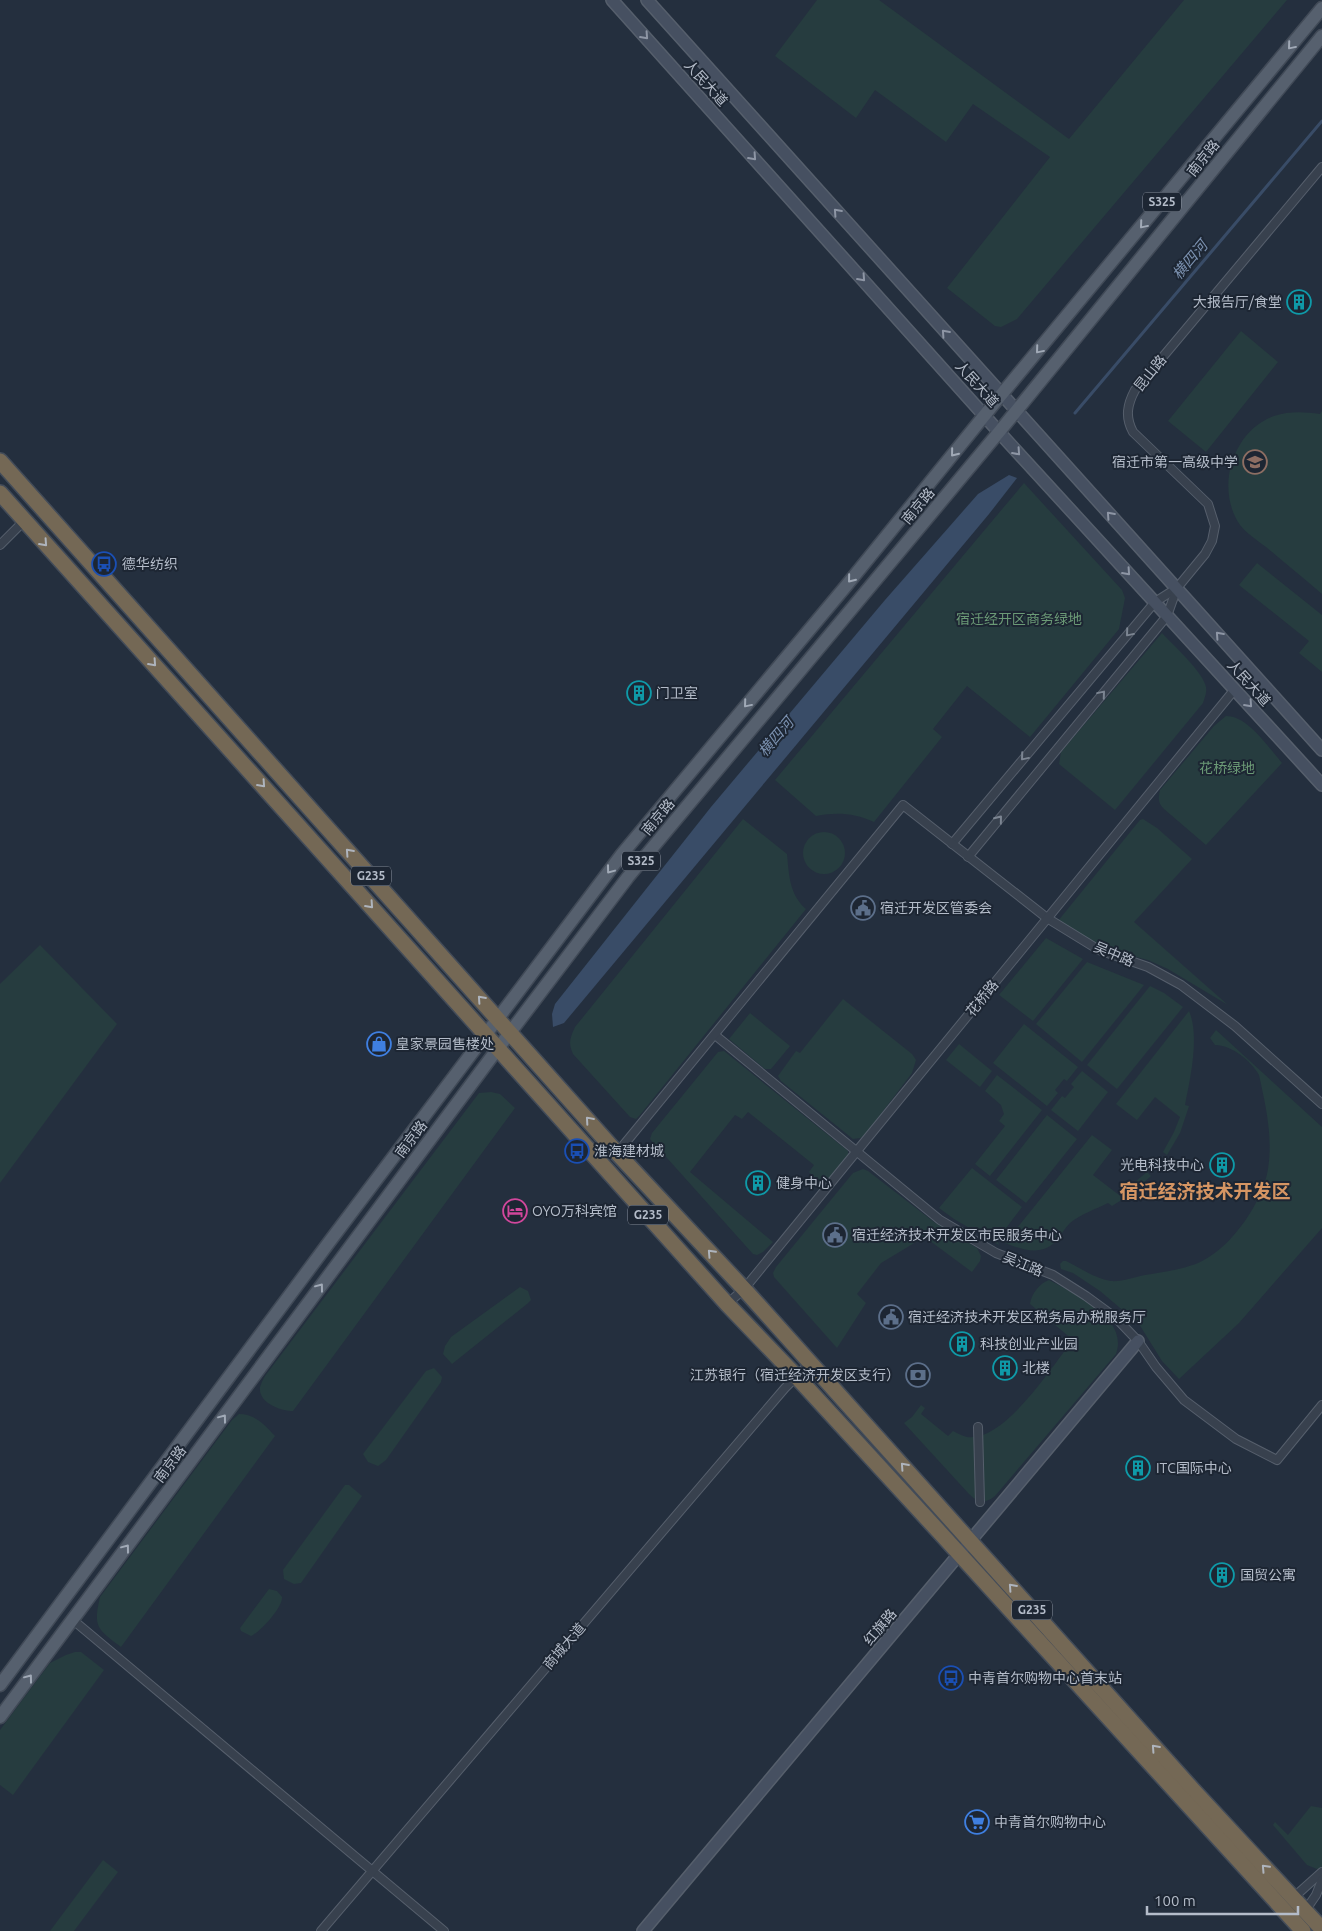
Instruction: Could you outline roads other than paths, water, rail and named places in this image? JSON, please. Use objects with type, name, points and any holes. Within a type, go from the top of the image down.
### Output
[{"type":"highway","name":"G235","points":[[0,461],[498,1017],[617,1153],[744,1289],[1193,1790],[1322,1929]]},
{"type":"highway","name":"G235","points":[[0,493],[727,1304],[960,1554],[1302,1931]]},
{"type":"main road","name":"南京路","points":[[0,1685],[330,1241],[622,854],[846,586],[1001,395],[1322,8]]},
{"type":"main road","name":"南京路","points":[[0,1717],[628,876],[1016,412],[1322,36]]},
{"type":"street","name":"人民大道","points":[[612,0],[999,432],[1322,786]]},
{"type":"street","name":"人民大道","points":[[647,0],[1322,750]]},
{"type":"street","name":"昆山路","points":[[1177,588],[1205,554],[1212,541],[1215,526],[1208,504],[1133,432],[1129,424],[1127,411],[1129,400],[1135,390],[1322,167]]},
{"type":"street","points":[[0,545],[24,520]]},
{"type":"street","points":[[952,844],[1155,602],[1177,588]]},
{"type":"street","points":[[968,857],[1167,616],[1177,588]]},
{"type":"street","name":"花桥路","points":[[727,1304],[744,1289],[1235,689]]},
{"type":"street","name":"吴中路","points":[[715,1035],[903,805],[1047,918],[1099,950],[1148,968],[1181,985],[1235,1026],[1322,1104]]},
{"type":"street","points":[[617,1153],[715,1035]]},
{"type":"street","name":"吴江路","points":[[715,1035],[940,1220],[996,1253],[1053,1275],[1116,1318],[1138,1341],[1156,1367],[1184,1400],[1236,1439],[1277,1460],[1322,1405]]},
{"type":"street","name":"红旗路","points":[[643,1931],[1138,1341]]},
{"type":"street","name":"商城大道","points":[[321,1931],[796,1376],[810,1363]]},
{"type":"street","points":[[978,1427],[980,1502]]},
{"type":"street","points":[[73,1620],[444,1931]]},
{"type":"street","points":[[1293,1898],[1322,1872]]},
{"type":"street","points":[[1305,1911],[1322,1880]]},
{"type":"water","points":[[1009,475],[1017,478],[989,514],[564,1023],[553,1027],[552,1014],[555,1004],[711,807],[885,600],[978,494]]},
{"type":"waterway","name":"横四河","points":[[1075,413],[1322,121]]},
{"type":"place","name":"大报告厅/食堂","points":[[1299,302]]},
{"type":"place","name":"宿迁市第一高级中学","points":[[1255,462]]},
{"type":"place","name":"德华纺织","points":[[104,564]]},
{"type":"place","name":"门卫室","points":[[639,693]]},
{"type":"place","name":"宿迁开发区管委会","points":[[863,908]]},
{"type":"place","name":"皇家景园售楼处","points":[[379,1044]]},
{"type":"place","name":"淮海建材城","points":[[577,1151]]},
{"type":"place","name":"光电科技中心","points":[[1222,1165]]},
{"type":"place","name":"健身中心","points":[[758,1183]]},
{"type":"place","name":"OYO万科宾馆","points":[[515,1211]]},
{"type":"place","name":"宿迁经济技术开发区市民服务中心","points":[[835,1235]]},
{"type":"place","name":"宿迁经济技术开发区税务局办税服务厅","points":[[891,1317]]},
{"type":"place","name":"科技创业产业园","points":[[962,1344]]},
{"type":"place","name":"北楼","points":[[1005,1368]]},
{"type":"place","name":"江苏银行（宿迁经济开发区支行）","points":[[918,1375]]},
{"type":"place","name":"ITC国际中心","points":[[1138,1468]]},
{"type":"place","name":"国贸公寓","points":[[1222,1575]]},
{"type":"place","name":"中青首尔购物中心首末站","points":[[951,1678]]},
{"type":"place","name":"中青首尔购物中心","points":[[977,1822]]},
{"type":"district","name":"宿迁经济技术开发区","points":[[1205,1191]]},
{"type":"park label","name":"宿迁经开区商务绿地","points":[[1019,619]]},
{"type":"park label","name":"花桥绿地","points":[[1227,768]]}]
